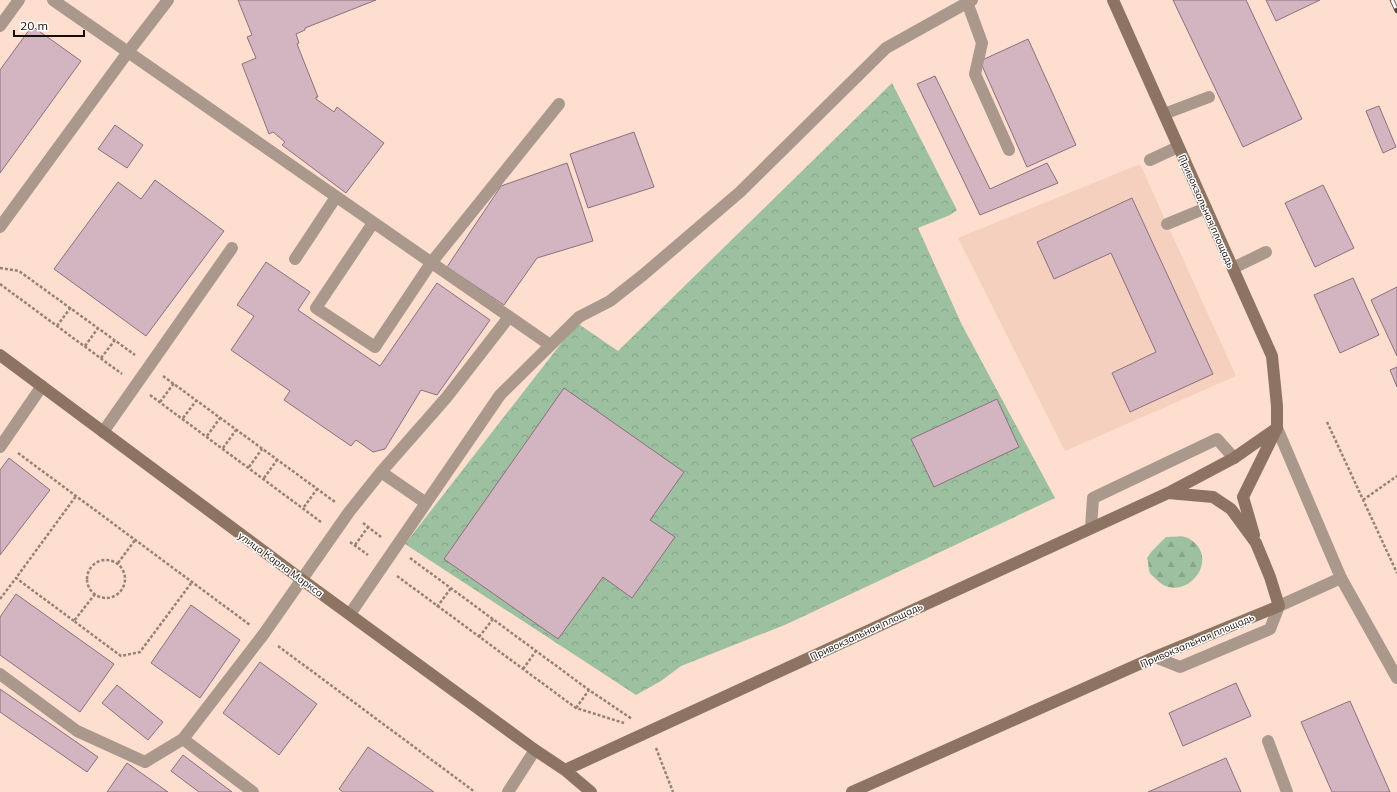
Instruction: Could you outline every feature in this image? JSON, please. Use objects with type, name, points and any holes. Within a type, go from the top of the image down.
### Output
[{"type":"street","points":[[0,26],[19,0]]},
{"type":"street","points":[[53,0],[550,346]]},
{"type":"street","points":[[0,227],[128,52],[168,0]]},
{"type":"street","name":"Привокзальная площадь","points":[[1113,0],[1272,356],[1277,406],[1277,428],[1341,578],[1394,664],[1397,678]]},
{"type":"street","points":[[350,614],[500,395],[579,317],[610,301],[643,275],[740,192],[886,48],[970,1],[982,42],[976,74],[1009,150]]},
{"type":"street","points":[[1164,114],[1209,97]]},
{"type":"street","points":[[373,223],[316,308],[375,347],[431,263],[559,104]]},
{"type":"street","points":[[1150,160],[1178,147]]},
{"type":"street","points":[[295,259],[336,197]]},
{"type":"street","points":[[1167,224],[1206,208]]},
{"type":"street","points":[[103,432],[232,248]]},
{"type":"street","points":[[1233,268],[1266,252]]},
{"type":"street","points":[[0,674],[77,731],[144,762],[183,739],[264,635],[301,579],[349,512],[381,472],[446,398],[509,317]]},
{"type":"street","name":"улица Карла Маркса","points":[[0,355],[301,579],[565,770],[591,792]]},
{"type":"street","points":[[2,444],[42,386]]},
{"type":"street","points":[[1155,657],[1180,667],[1270,629],[1279,606],[1270,577],[1256,543],[1243,496],[1277,428]]},
{"type":"street","name":"Привокзальная площадь","points":[[565,770],[1168,493],[1234,458],[1277,428]]},
{"type":"street","points":[[1091,528],[1093,498],[1217,439],[1234,458]]},
{"type":"street","points":[[381,472],[426,503]]},
{"type":"street","points":[[1168,493],[1214,498],[1231,509],[1256,543]]},
{"type":"street","name":"Привокзальная площадь","points":[[852,792],[1155,657],[1279,606],[1341,578]]},
{"type":"street","points":[[183,739],[253,792]]},
{"type":"street","points":[[1268,741],[1287,792]]},
{"type":"street","points":[[508,792],[536,750]]},
{"type":"path","points":[[0,268],[19,271],[71,307],[589,690],[649,731],[673,792]]},
{"type":"path","points":[[0,284],[576,708],[649,731]]},
{"type":"path","points":[[57,326],[71,307]]},
{"type":"path","points":[[85,346],[98,328]]},
{"type":"path","points":[[101,358],[115,340]]},
{"type":"path","points":[[160,402],[174,383]]},
{"type":"path","points":[[183,418],[196,400]]},
{"type":"path","points":[[207,436],[220,418]]},
{"type":"path","points":[[1327,422],[1397,573]]},
{"type":"path","points":[[223,448],[236,430]]},
{"type":"path","points":[[2,444],[76,496],[475,792]]},
{"type":"path","points":[[249,467],[262,449]]},
{"type":"path","points":[[264,478],[277,460]]},
{"type":"path","points":[[1363,500],[1397,476]]},
{"type":"path","points":[[304,507],[317,489]]},
{"type":"path","points":[[0,599],[76,496]]},
{"type":"path","points":[[355,545],[368,527]]},
{"type":"path","points":[[118,563],[135,540]]},
{"type":"path","points":[[105,559],[118,563],[123,568],[126,577],[124,587],[118,595],[108,598],[95,594],[90,590],[87,580],[89,570],[95,562],[105,559]]},
{"type":"path","points":[[16,578],[121,656],[140,652],[192,582]]},
{"type":"path","points":[[437,607],[451,588]]},
{"type":"path","points":[[74,621],[95,594]]},
{"type":"path","points":[[480,637],[493,619]]},
{"type":"path","points":[[523,669],[536,651]]},
{"type":"path","points":[[576,708],[589,690]]},
{"type":"shaded area","points":[[1140,164],[1236,376],[1065,451],[958,238]]},
{"type":"green space","points":[[892,83],[957,210],[950,215],[918,228],[962,325],[1055,498],[787,624],[681,666],[661,681],[636,695],[405,544],[577,323],[618,351]]},
{"type":"green space","points":[[1166,537],[1185,537],[1193,541],[1199,548],[1202,557],[1202,566],[1192,581],[1184,586],[1175,588],[1166,586],[1151,575],[1149,571],[1147,558]]},
{"type":"building","points":[[238,0],[376,0],[305,28],[305,30],[296,34],[299,43],[297,44],[318,97],[316,97],[316,99],[334,112],[337,107],[384,143],[346,193],[282,145],[285,142],[273,132],[269,134],[242,64],[256,58],[247,37],[252,35]]},
{"type":"building","points":[[1173,0],[1246,0],[1302,119],[1243,147]]},
{"type":"building","points":[[1266,0],[1320,0],[1276,21]]},
{"type":"building","points":[[32,26],[81,61],[0,173],[0,70]]},
{"type":"building","points":[[1028,39],[1076,145],[1027,167],[980,61]]},
{"type":"building","points":[[935,76],[990,189],[1047,163],[1058,183],[980,215],[917,84]]},
{"type":"building","points":[[1379,106],[1396,147],[1383,153],[1366,111]]},
{"type":"building","points":[[115,125],[143,145],[127,168],[98,149]]},
{"type":"building","points":[[634,132],[654,187],[588,208],[570,154]]},
{"type":"building","points":[[567,163],[593,241],[537,258],[504,305],[447,267],[501,186]]},
{"type":"building","points":[[155,180],[224,231],[146,336],[54,269],[118,182],[141,199]]},
{"type":"building","points":[[1323,185],[1354,248],[1315,267],[1285,203]]},
{"type":"building","points":[[1132,198],[1213,374],[1130,412],[1112,373],[1156,352],[1111,253],[1054,279],[1037,242]]},
{"type":"building","points":[[266,262],[310,292],[298,310],[380,366],[437,283],[490,320],[437,395],[421,390],[385,449],[373,452],[356,440],[351,446],[284,400],[290,391],[231,350],[254,316],[237,305]]},
{"type":"building","points":[[1353,278],[1379,335],[1340,353],[1314,295]]},
{"type":"building","points":[[1397,287],[1397,356],[1371,300]]},
{"type":"building","points":[[1397,367],[1397,387],[1390,370]]},
{"type":"building","points":[[564,388],[684,472],[650,520],[675,537],[632,598],[603,577],[558,639],[444,559]]},
{"type":"building","points":[[997,399],[1019,447],[934,487],[911,439]]},
{"type":"building","points":[[9,458],[50,490],[0,555],[0,470]]},
{"type":"building","points":[[16,594],[114,664],[80,712],[0,655],[0,617]]},
{"type":"building","points":[[191,605],[240,640],[200,698],[151,663]]},
{"type":"building","points":[[260,662],[317,704],[279,755],[223,713]]},
{"type":"building","points":[[1236,683],[1251,716],[1183,746],[1169,713]]},
{"type":"building","points":[[117,685],[163,722],[148,740],[102,703]]},
{"type":"building","points":[[0,689],[98,757],[87,772],[0,712]]},
{"type":"building","points":[[1350,701],[1390,792],[1332,792],[1301,722]]},
{"type":"building","points":[[368,747],[434,792],[343,792],[339,789]]},
{"type":"building","points":[[183,755],[232,792],[199,792],[171,771]]},
{"type":"building","points":[[1226,758],[1241,792],[1148,792]]},
{"type":"building","points":[[127,763],[168,792],[107,792]]},
{"type":"railway","points":[[1392,0],[1397,11]]}]
